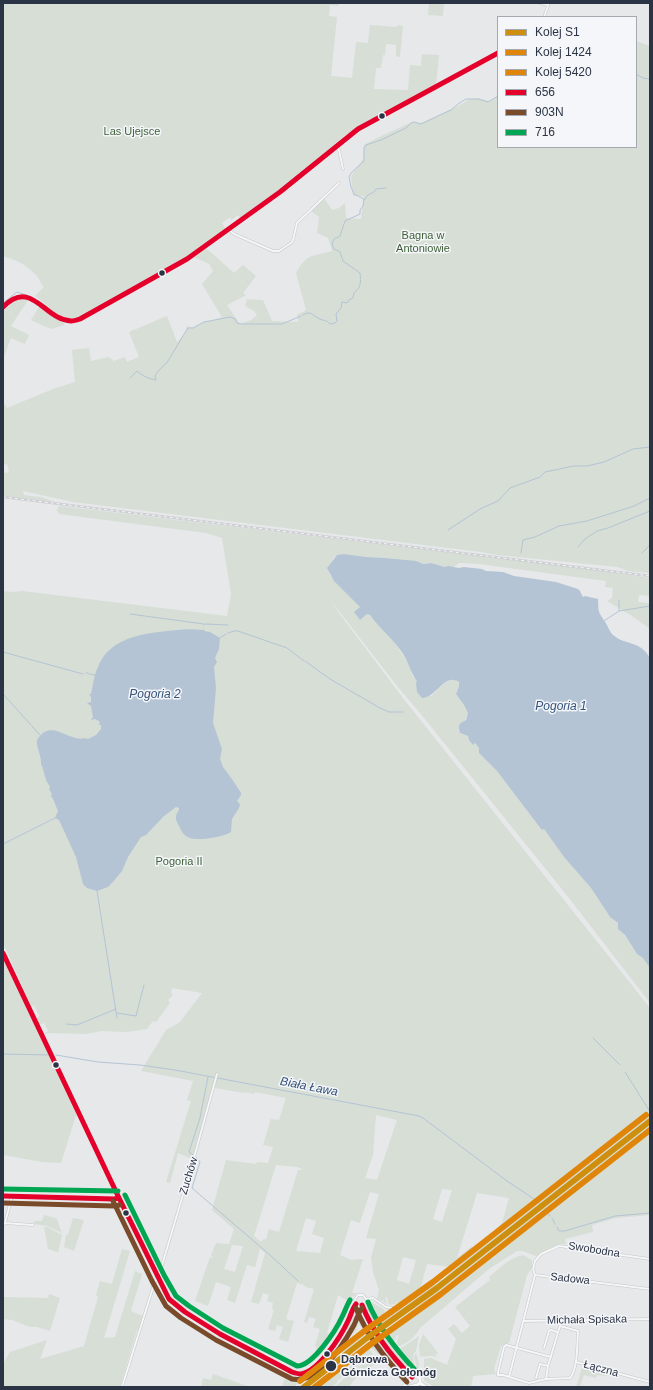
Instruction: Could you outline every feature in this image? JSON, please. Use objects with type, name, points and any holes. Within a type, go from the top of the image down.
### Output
[{"type":"street","points":[[540,3],[549,4],[544,16]]},
{"type":"street","points":[[3,307],[14,298],[20,296],[27,297],[63,320],[73,322],[82,319],[187,259],[280,192],[362,126],[497,54]]},
{"type":"street","points":[[336,146],[339,150],[343,169]]},
{"type":"street","points":[[228,230],[273,251],[279,251],[292,242],[297,223],[339,183]]},
{"type":"street","points":[[3,953],[119,1198],[157,1276],[171,1301],[185,1312],[224,1336],[299,1374],[306,1372],[324,1356],[347,1321],[356,1304],[355,1299],[358,1295],[363,1295],[366,1299]]},
{"type":"street","name":"Zuchów","points":[[122,1387],[155,1281],[160,1272],[194,1159],[217,1074]]},
{"type":"street","points":[[3,1196],[119,1198]]},
{"type":"street","points":[[12,1196],[4,1224],[33,1225]]},
{"type":"street","points":[[366,1299],[373,1298],[382,1306],[389,1308],[400,1306],[432,1282],[444,1278],[454,1266],[489,1237]]},
{"type":"street","name":"Swobodna","points":[[536,1275],[533,1268],[535,1261],[541,1254],[555,1247],[561,1246],[650,1259]]},
{"type":"street","name":"Sadowa","points":[[509,1377],[536,1275],[650,1289]]},
{"type":"street","points":[[362,1305],[365,1303],[366,1299]]},
{"type":"street","points":[[356,1304],[359,1306],[362,1305]]},
{"type":"street","points":[[362,1305],[366,1317],[374,1330]]},
{"type":"street","points":[[546,1379],[557,1332],[562,1319]]},
{"type":"street","name":"Michała Spisaka","points":[[524,1321],[562,1319],[650,1319]]},
{"type":"street","name":"Łączna","points":[[560,1326],[578,1331],[576,1362],[650,1382]]},
{"type":"street","points":[[544,1348],[549,1331],[551,1330],[557,1332]]},
{"type":"street","points":[[379,1337],[414,1385]]},
{"type":"street","points":[[551,1357],[506,1345],[503,1351],[498,1375],[529,1383],[546,1379],[570,1378],[572,1377],[576,1362]]},
{"type":"street","points":[[536,1378],[540,1364],[548,1366]]},
{"type":"street","points":[[403,1387],[415,1376],[418,1377],[421,1380],[420,1383],[426,1387]]},
{"type":"street","points":[[409,1387],[414,1385],[417,1386],[420,1383]]},
{"type":"green space","name":"Las Ujejsce","points":[[3,3],[339,3],[338,6],[330,5],[329,16],[337,17],[331,76],[352,78],[356,42],[368,43],[370,25],[396,27],[399,25],[403,26],[400,57],[396,56],[396,45],[386,44],[385,55],[383,55],[381,68],[376,68],[374,89],[408,90],[410,65],[421,66],[422,54],[439,55],[436,85],[367,121],[348,133],[314,163],[241,219],[238,215],[231,220],[230,217],[222,223],[226,230],[174,266],[84,316],[68,319],[59,316],[45,306],[44,303],[35,296],[44,287],[33,272],[22,263],[3,256]]},
{"type":"green space","points":[[429,3],[444,3],[443,16],[428,15]]},
{"type":"green space","name":"Bagna w Antoniowie","points":[[637,41],[650,46],[650,573],[627,571],[618,567],[497,555],[73,502],[23,491],[24,495],[40,497],[55,502],[68,504],[3,496],[3,472],[8,473],[9,471],[7,464],[3,465],[3,402],[7,408],[53,389],[75,382],[72,350],[89,348],[91,361],[109,357],[114,361],[125,357],[127,362],[139,357],[129,332],[167,316],[177,342],[184,335],[187,326],[193,328],[205,321],[211,321],[222,317],[202,284],[213,271],[209,264],[194,257],[206,248],[234,273],[243,265],[256,276],[243,293],[246,295],[227,305],[240,324],[251,320],[257,315],[254,311],[245,306],[247,299],[263,300],[272,321],[298,322],[297,315],[306,310],[296,273],[303,262],[307,259],[315,255],[332,251],[328,238],[317,233],[319,217],[311,211],[324,198],[332,210],[339,208],[345,203],[346,218],[361,219],[364,196],[353,196],[351,176],[363,159],[364,145],[412,122],[421,123],[470,99],[479,98],[488,101],[494,99],[497,94],[497,148],[637,148]]},
{"type":"green space","points":[[23,298],[28,300],[11,326],[29,335],[25,344],[11,338],[3,359],[3,309],[16,299]]},
{"type":"green space","points":[[39,307],[64,323],[64,325],[51,329],[31,320]]},
{"type":"green space","name":"Pogoria II","points":[[59,506],[597,570],[650,578],[650,596],[639,595],[638,602],[649,603],[650,597],[650,629],[607,601],[612,598],[613,588],[605,587],[606,581],[479,564],[459,563],[454,567],[445,567],[431,563],[423,564],[344,554],[334,557],[330,564],[328,569],[330,575],[360,607],[360,619],[367,614],[370,615],[395,643],[409,665],[412,675],[431,696],[446,682],[454,679],[457,680],[460,684],[456,693],[468,713],[465,720],[458,728],[459,732],[468,736],[473,745],[475,743],[479,748],[479,753],[497,771],[542,830],[544,829],[564,857],[591,888],[610,917],[618,923],[621,931],[637,954],[644,958],[650,968],[650,1003],[569,898],[397,686],[332,602],[406,702],[650,1008],[650,1113],[534,1202],[532,1201],[533,1203],[485,1240],[486,1236],[489,1236],[502,1223],[509,1198],[477,1193],[457,1258],[472,1246],[472,1251],[454,1265],[446,1275],[440,1279],[438,1277],[451,1267],[427,1264],[420,1290],[424,1287],[402,1304],[398,1304],[397,1301],[396,1304],[389,1305],[387,1297],[385,1298],[387,1304],[383,1302],[383,1300],[377,1299],[379,1290],[373,1272],[371,1258],[376,1239],[366,1238],[379,1194],[370,1192],[360,1223],[351,1220],[340,1255],[351,1260],[363,1259],[352,1293],[357,1293],[352,1297],[344,1321],[349,1302],[338,1295],[327,1333],[334,1335],[341,1320],[342,1324],[319,1357],[316,1352],[317,1347],[315,1346],[314,1349],[320,1329],[313,1327],[316,1319],[309,1317],[307,1323],[304,1322],[314,1289],[297,1283],[286,1319],[294,1321],[288,1342],[279,1339],[283,1327],[277,1325],[275,1331],[268,1329],[274,1310],[272,1309],[273,1303],[267,1301],[269,1295],[263,1293],[259,1304],[251,1302],[265,1253],[260,1249],[255,1267],[247,1265],[235,1303],[227,1300],[231,1287],[216,1282],[208,1306],[195,1301],[210,1257],[213,1257],[211,1255],[216,1243],[229,1244],[234,1229],[212,1210],[226,1160],[256,1164],[257,1162],[268,1163],[273,1147],[263,1145],[271,1119],[279,1120],[286,1098],[255,1092],[254,1094],[244,1093],[215,1088],[216,1084],[214,1084],[192,1159],[178,1153],[170,1183],[166,1182],[191,1101],[187,1100],[193,1081],[141,1071],[166,1030],[180,1022],[202,993],[172,988],[171,993],[173,995],[168,1000],[170,1003],[156,1022],[153,1021],[147,1029],[127,1032],[102,1031],[85,1034],[44,1034],[48,1031],[44,1023],[39,1025],[36,1019],[39,1016],[34,1005],[31,1006],[3,943],[3,591],[22,591],[227,616],[231,594],[222,538],[206,533],[59,514],[57,510]],"holes":[[[376,1115],[397,1120],[377,1180],[365,1178],[373,1155]],[[276,1165],[298,1167],[303,1170],[298,1170],[279,1232],[269,1229],[266,1239],[262,1240],[261,1242],[254,1236]],[[442,1189],[452,1190],[442,1222],[433,1219]],[[306,1218],[316,1221],[312,1234],[324,1238],[320,1253],[296,1251]],[[232,1245],[243,1246],[235,1272],[224,1269]],[[403,1257],[416,1260],[409,1284],[397,1280]]]},
{"type":"green space","points":[[3,956],[77,1112],[61,1163],[42,1162],[3,1155]]},
{"type":"green space","points":[[650,1114],[650,1120],[454,1273],[382,1325],[374,1310],[372,1311],[380,1327],[376,1324],[373,1326],[366,1311],[369,1304],[373,1303],[385,1310],[381,1321],[383,1322],[388,1309],[394,1310],[400,1308],[431,1284],[444,1279],[455,1267],[486,1242],[488,1243],[492,1239],[490,1237],[497,1231]]},
{"type":"green space","points":[[650,1124],[650,1215],[616,1218],[592,1225],[593,1232],[565,1239],[566,1244],[559,1244],[536,1256],[522,1251],[517,1251],[489,1269],[420,1328],[408,1342],[398,1346],[396,1345],[399,1334],[396,1336],[394,1345],[397,1351],[419,1336],[416,1351],[413,1355],[414,1364],[411,1366],[413,1371],[417,1369],[414,1357],[416,1353],[419,1363],[419,1370],[416,1373],[409,1371],[396,1358],[382,1338],[385,1336],[383,1333],[385,1333],[393,1341],[386,1332],[387,1330]]},
{"type":"green space","points":[[44,1215],[56,1217],[62,1233],[47,1226],[34,1224],[34,1221],[42,1221]]},
{"type":"green space","points":[[73,1218],[84,1220],[74,1251],[64,1247],[66,1235],[68,1235]]},
{"type":"green space","points":[[44,1227],[47,1227],[62,1235],[58,1253],[48,1249]]},
{"type":"green space","points":[[122,1249],[130,1251],[104,1338],[115,1337],[135,1271],[142,1274],[131,1311],[143,1316],[139,1329],[137,1330],[120,1387],[3,1387],[3,1364],[10,1352],[47,1340],[40,1359],[84,1346],[98,1297],[96,1295],[100,1281],[112,1284]]},
{"type":"green space","points":[[523,1255],[532,1260],[532,1268],[527,1275],[509,1343],[501,1346],[494,1369],[496,1374],[473,1376],[471,1387],[435,1387],[424,1380],[424,1359],[431,1358],[447,1365],[456,1339],[448,1329],[454,1324],[462,1333],[470,1326],[455,1307],[490,1280],[489,1277],[505,1264],[518,1256]]},
{"type":"green space","points":[[49,1294],[60,1298],[50,1331],[37,1327],[30,1327],[12,1320],[3,1319],[3,1297],[48,1298]]},
{"type":"green space","points":[[354,1310],[359,1312],[370,1330],[367,1332],[369,1334],[342,1356],[340,1354],[326,1363],[324,1359],[333,1346],[339,1347],[342,1350],[359,1336],[357,1333],[366,1331],[360,1326],[355,1314],[354,1315],[358,1326],[355,1328],[358,1329],[350,1336],[352,1333],[349,1329],[344,1329]]},
{"type":"green space","points":[[423,1334],[438,1353],[435,1355],[439,1358],[433,1356],[420,1356],[419,1345]]},
{"type":"green space","points":[[373,1341],[376,1344],[379,1342],[405,1377],[402,1382],[384,1356],[377,1353],[371,1347],[369,1349],[373,1354],[350,1372],[346,1369],[351,1366],[350,1364],[346,1368],[347,1363]]},
{"type":"green space","points":[[375,1355],[381,1359],[354,1380],[349,1387],[335,1387],[349,1374],[350,1375],[350,1373]]},
{"type":"green space","points":[[342,1367],[348,1373],[337,1381],[337,1383],[332,1387],[316,1387]]},
{"type":"green space","points":[[582,1368],[590,1370],[590,1372],[602,1371],[629,1380],[610,1374],[609,1376],[597,1375],[596,1378],[584,1375],[580,1387],[576,1387]]},
{"type":"green space","points":[[287,1371],[296,1377],[299,1382],[294,1387],[282,1387]]},
{"type":"green space","points":[[213,1374],[250,1387],[201,1387],[203,1378],[211,1380]]},
{"type":"water","name":"Pogoria 1","points":[[344,554],[416,561],[423,564],[431,563],[445,567],[464,567],[503,572],[514,576],[556,582],[578,589],[583,597],[585,596],[598,599],[600,613],[613,635],[623,641],[642,648],[646,652],[650,658],[650,968],[643,958],[637,954],[625,935],[618,929],[618,923],[610,917],[591,888],[564,857],[544,829],[542,830],[497,771],[479,753],[479,748],[475,743],[473,745],[468,736],[460,733],[459,725],[466,720],[468,713],[456,694],[459,682],[449,680],[432,694],[422,698],[417,692],[417,681],[397,646],[370,615],[367,614],[360,620],[354,612],[360,607],[334,581],[327,568],[337,555]]},
{"type":"water","name":"Pogoria 2","points":[[203,627],[204,631],[210,632],[220,638],[219,649],[215,658],[217,662],[214,667],[216,688],[213,723],[222,749],[220,759],[223,767],[241,793],[237,801],[240,804],[239,808],[232,819],[231,832],[205,839],[194,839],[188,837],[182,832],[177,822],[176,817],[179,808],[176,807],[164,816],[146,835],[141,837],[128,857],[122,871],[108,887],[97,891],[87,888],[83,884],[76,857],[59,820],[55,818],[58,811],[51,796],[52,794],[49,789],[50,787],[41,765],[37,740],[42,734],[48,731],[60,732],[79,739],[88,739],[96,735],[101,729],[101,725],[97,725],[100,724],[99,721],[95,719],[91,720],[93,717],[91,706],[87,703],[91,702],[91,697],[89,694],[91,694],[98,667],[108,651],[115,645],[141,635],[192,629],[203,630]]},
{"type":"waterway","points":[[637,75],[643,78],[650,79]]},
{"type":"waterway","points":[[303,315],[310,313],[330,324],[335,323],[337,321],[336,314],[341,308],[342,302],[347,303],[353,298],[354,293],[359,287],[360,273],[343,261],[340,252],[334,249],[332,244],[334,239],[340,236],[345,221],[360,214],[360,210],[363,206],[364,199],[354,194],[349,177],[351,173],[364,161],[364,148],[366,145],[381,140],[406,128],[411,123],[414,122],[421,124],[451,110],[466,99],[478,99],[488,102],[497,97]]},
{"type":"waterway","points":[[364,200],[376,189],[386,188]]},
{"type":"waterway","points":[[3,303],[17,292],[32,297]]},
{"type":"waterway","points":[[130,378],[137,371],[146,377],[156,380],[156,374],[168,361],[188,328],[193,328],[204,322],[230,317],[235,319],[237,323],[241,324],[282,324],[301,316]]},
{"type":"waterway","points":[[448,530],[480,509],[498,501],[510,488],[540,477],[545,472],[604,462],[633,449],[650,447]]},
{"type":"waterway","points":[[521,553],[523,540],[535,537],[559,526],[587,521],[634,506],[650,498]]},
{"type":"waterway","points":[[578,547],[585,539],[597,531],[650,511]]},
{"type":"waterway","points":[[642,553],[650,545]]},
{"type":"waterway","points":[[619,600],[619,610]]},
{"type":"waterway","points":[[604,621],[619,611],[650,606]]},
{"type":"waterway","points":[[130,614],[204,625]]},
{"type":"waterway","points":[[205,624],[228,625]]},
{"type":"waterway","points":[[228,633],[238,631],[287,648],[304,661]]},
{"type":"waterway","points":[[220,638],[226,634]]},
{"type":"waterway","points":[[3,652],[83,674]]},
{"type":"waterway","points":[[305,661],[330,679],[380,708],[389,712],[403,712]]},
{"type":"waterway","points":[[89,674],[95,675]]},
{"type":"waterway","points":[[3,694],[31,725]]},
{"type":"waterway","points":[[32,726],[40,735]]},
{"type":"waterway","points":[[3,844],[55,818]]},
{"type":"waterway","points":[[97,891],[117,1018]]},
{"type":"waterway","points":[[117,1013],[136,1016],[144,985]]},
{"type":"waterway","points":[[66,1024],[77,1025],[116,1009]]},
{"type":"waterway","points":[[593,1038],[620,1065]]},
{"type":"waterway","name":"Biała Ława","points":[[3,1054],[48,1055]]},
{"type":"waterway","name":"Biała Ława","points":[[56,1055],[98,1062],[140,1065],[175,1070],[419,1116],[507,1181],[534,1199]]},
{"type":"waterway","points":[[625,1072],[649,1110]]},
{"type":"waterway","points":[[208,1077],[200,1118],[189,1152],[200,1162],[192,1188],[298,1281]]},
{"type":"waterway","points":[[546,1210],[650,1128]]},
{"type":"waterway","name":"Biała Ława","points":[[538,1201],[550,1216]]},
{"type":"waterway","name":"Biała Ława","points":[[557,1227],[559,1231],[565,1231],[615,1216],[650,1213]]},
{"type":"waterway","points":[[496,1248],[503,1248],[545,1214]]},
{"type":"waterway","name":"Biała Ława","points":[[552,1218],[555,1224]]},
{"type":"waterway","points":[[374,1311],[381,1326]]},
{"type":"waterway","points":[[385,1331],[393,1342]]},
{"type":"waterway","points":[[327,1359],[340,1349]]},
{"type":"waterway","points":[[402,1353],[411,1364]]},
{"type":"waterway","points":[[308,1375],[315,1370]]},
{"type":"tunnel","points":[[374,1330],[379,1337]]},
{"type":"railway","points":[[3,497],[650,576]]},
{"type":"rail line","name":"5420","points":[[300,1381],[363,1332],[433,1282],[646,1115]]},
{"type":"rail line","name":"S1","points":[[304,1387],[367,1338],[437,1288],[650,1121]]},
{"type":"rail line","name":"1424","points":[[315,1387],[371,1344],[441,1294],[650,1130]]},
{"type":"transit line","name":"656","points":[[3,307],[13,299],[22,297],[30,298],[62,319],[71,321],[80,319],[187,259],[280,192],[358,129],[497,54]]},
{"type":"transit line","name":"656","points":[[3,953],[119,1198],[169,1299],[185,1312],[220,1334],[298,1374],[315,1367],[329,1352],[345,1327],[356,1304]]},
{"type":"transit line","name":"716","points":[[3,1189],[118,1191]]},
{"type":"transit line","name":"716","points":[[125,1195],[164,1275],[176,1296],[223,1328],[297,1366],[310,1360],[317,1354],[339,1323],[350,1300]]},
{"type":"transit line","name":"656","points":[[3,1196],[119,1198]]},
{"type":"transit line","name":"903N","points":[[113,1201],[152,1281],[166,1306],[181,1318],[216,1340],[292,1379],[302,1379],[312,1375],[329,1361],[343,1343],[362,1308]]},
{"type":"transit line","name":"903N","points":[[3,1203],[120,1205]]},
{"type":"transit line","name":"716","points":[[368,1302],[377,1321],[389,1339],[417,1372]]},
{"type":"transit line","name":"656","points":[[362,1305],[366,1315],[383,1344],[412,1377]]},
{"type":"transit line","name":"903N","points":[[356,1308],[371,1338],[407,1382]]},
{"type":"place","name":"Dąbrowa Górnicza Gołonóg","points":[[331,1366]]}]
